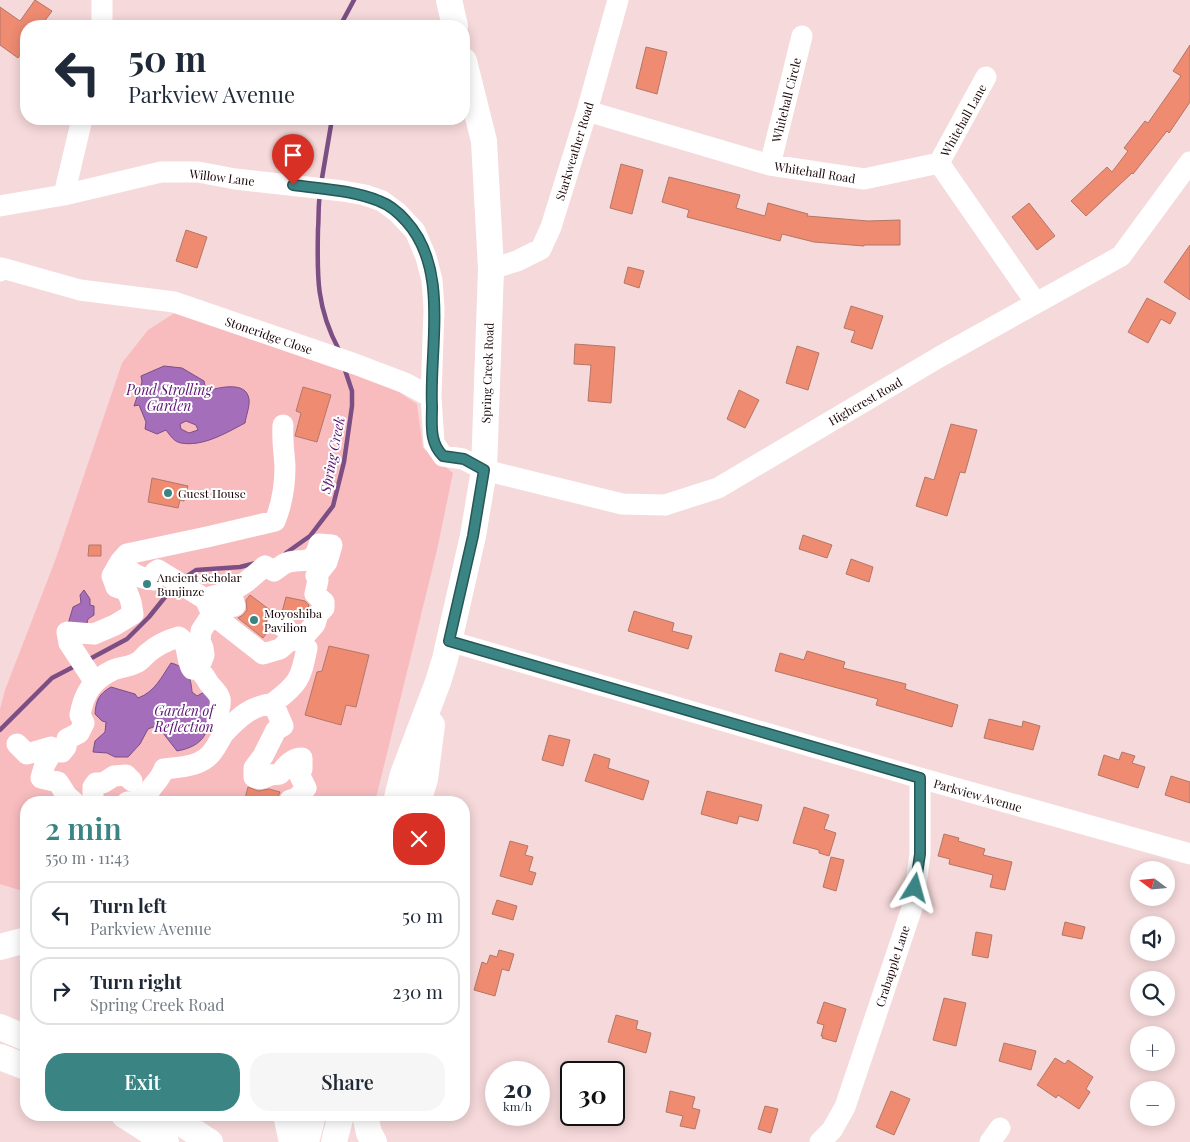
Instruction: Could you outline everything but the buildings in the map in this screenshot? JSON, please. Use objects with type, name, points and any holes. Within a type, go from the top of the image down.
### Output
[{"type":"main road","points":[[449,0],[454,20]]},
{"type":"main road","name":"Spring Creek Road","points":[[397,796],[403,774],[438,682],[449,641],[473,536],[484,470],[491,270],[484,141],[470,84]]},
{"type":"main road","name":"Spring Creek Road","points":[[420,796],[425,779],[438,682]]},
{"type":"main road","points":[[0,947],[20,942]]},
{"type":"main road","points":[[0,1027],[20,1035]]},
{"type":"main road","points":[[0,1057],[20,1065]]},
{"type":"main road","points":[[133,1121],[166,1142]]},
{"type":"main road","points":[[178,1121],[210,1142]]},
{"type":"main road","points":[[199,1121],[209,1128],[220,1142]]},
{"type":"main road","points":[[287,1121],[292,1142]]},
{"type":"main road","points":[[306,1142],[311,1121]]},
{"type":"main road","points":[[334,1142],[339,1121]]},
{"type":"main road","points":[[366,1121],[374,1142]]},
{"type":"street","points":[[102,0],[102,20]]},
{"type":"street","name":"Starkweather Road","points":[[491,270],[517,261],[541,249],[551,227],[587,111],[618,0]]},
{"type":"street","name":"Whitehall Circle","points":[[770,165],[802,36]]},
{"type":"street","name":"Whitehall Lane","points":[[939,162],[986,77]]},
{"type":"street","name":"Whitehall Road","points":[[587,111],[770,165],[864,179],[939,162]]},
{"type":"street","points":[[64,195],[81,125]]},
{"type":"street","points":[[939,162],[1036,303]]},
{"type":"street","name":"Highcrest Road","points":[[484,470],[622,504],[665,505],[718,488],[941,356],[1121,256],[1190,162]]},
{"type":"street","name":"Willow Lane","points":[[0,206],[64,195],[161,172],[198,172],[235,179],[343,191],[365,195],[382,201],[398,212],[415,231],[426,257],[432,280],[434,309],[431,397]]},
{"type":"street","name":"Stoneridge Close","points":[[0,271],[2,268],[80,290],[174,302],[355,364],[405,383],[431,397]]},
{"type":"street","points":[[431,397],[434,443],[438,451],[443,456],[464,459],[484,470]]},
{"type":"street","points":[[92,678],[69,643],[67,632],[94,634],[115,625],[133,614],[132,602],[127,591],[116,587],[112,576],[127,554],[275,521],[284,483],[285,466],[282,425]]},
{"type":"street","points":[[127,554],[126,566],[129,570],[144,579],[154,580],[155,572],[158,570],[169,576],[208,606],[263,654],[280,649],[289,635],[315,624],[318,614],[324,608],[324,602],[315,594],[318,580],[316,576],[327,562],[332,545],[319,544],[317,552],[313,557],[304,561],[285,563],[274,571],[265,566],[246,582],[230,591],[216,594],[208,606],[201,631],[200,640],[204,648],[204,655],[198,670]]},
{"type":"street","points":[[147,796],[148,791],[160,779],[164,769],[186,767],[202,761],[212,753],[224,734],[240,716],[251,709],[273,703],[289,692],[302,674],[307,648],[289,635]]},
{"type":"street","points":[[53,751],[62,752],[66,747],[67,739],[78,733],[84,723],[80,715],[81,708],[92,678],[137,663],[156,646],[179,637],[184,640],[188,663],[192,669],[198,670],[207,676],[211,685],[217,689],[220,697],[220,706],[217,720],[224,734]]},
{"type":"street","name":"Parkview Avenue","points":[[449,641],[920,778],[1190,854]]},
{"type":"street","points":[[273,703],[283,726],[276,730],[263,756],[254,768],[254,777],[260,780],[265,779],[269,775],[280,774],[284,766],[296,758],[302,758],[302,770],[299,774],[306,788],[299,796]]},
{"type":"street","points":[[17,744],[27,754],[51,746],[53,751]]},
{"type":"street","points":[[53,751],[45,764],[42,778],[58,782],[81,796]]},
{"type":"street","points":[[90,796],[96,783],[103,783],[114,776],[126,775],[132,781]]},
{"type":"street","name":"Crabapple Lane","points":[[820,1142],[832,1130],[845,1107],[913,905],[920,854],[920,778]]},
{"type":"shaded area","points":[[176,312],[393,388],[417,404],[423,448],[453,473],[437,550],[376,796],[20,796],[20,890],[0,884],[0,709],[5,690],[55,561],[122,363],[148,330]]},
{"type":"water","name":"Pond Strolling Garden","points":[[164,366],[182,368],[204,381],[206,391],[231,387],[243,389],[249,399],[245,423],[206,441],[189,444],[176,441],[166,430],[157,434],[145,429],[146,422],[139,405],[134,406],[142,382],[141,376]],"holes":[[[186,421],[196,425],[198,430],[189,433],[181,429],[180,424]]]},
{"type":"water","points":[[84,590],[90,599],[90,605],[94,606],[94,615],[88,619],[87,623],[68,624],[73,607],[81,603],[80,595]]},
{"type":"water","name":"Garden of Reflection","points":[[171,663],[181,667],[187,673],[191,682],[192,692],[197,696],[206,691],[212,695],[209,724],[206,732],[197,744],[177,751],[156,726],[148,729],[140,744],[128,757],[115,757],[107,753],[93,752],[95,741],[105,732],[106,722],[102,721],[95,714],[97,701],[101,695],[111,687],[135,694],[138,698],[149,692],[158,683]]},
{"type":"waterway","name":"Spring Creek","points":[[343,20],[354,0]]},
{"type":"waterway","name":"Spring Creek","points":[[321,184],[331,125]]},
{"type":"waterway","name":"Spring Creek","points":[[320,194],[318,277],[326,320],[339,350]]},
{"type":"waterway","name":"Spring Creek","points":[[286,553],[310,536],[333,506],[344,462],[352,406],[352,391],[344,367]]},
{"type":"waterway","name":"Spring Creek","points":[[184,578],[196,570],[240,567],[256,563]]},
{"type":"waterway","name":"Spring Creek","points":[[86,661],[127,639],[149,617],[174,586]]},
{"type":"waterway","name":"Spring Creek","points":[[0,730],[52,678],[77,665]]},
{"type":"place","name":"Guest House","points":[[168,493]]},
{"type":"place","name":"Ancient Scholar Bunjinze","points":[[147,584]]},
{"type":"place","name":"Moyoshiba Pavilion","points":[[254,620]]},
{"type":"route","points":[[293,185],[343,191],[365,195],[382,201],[398,212],[415,231],[426,257],[432,280],[434,309],[431,397],[434,443],[443,456],[464,459],[484,470],[473,536],[449,641],[920,778],[920,854],[915,888]]}]
